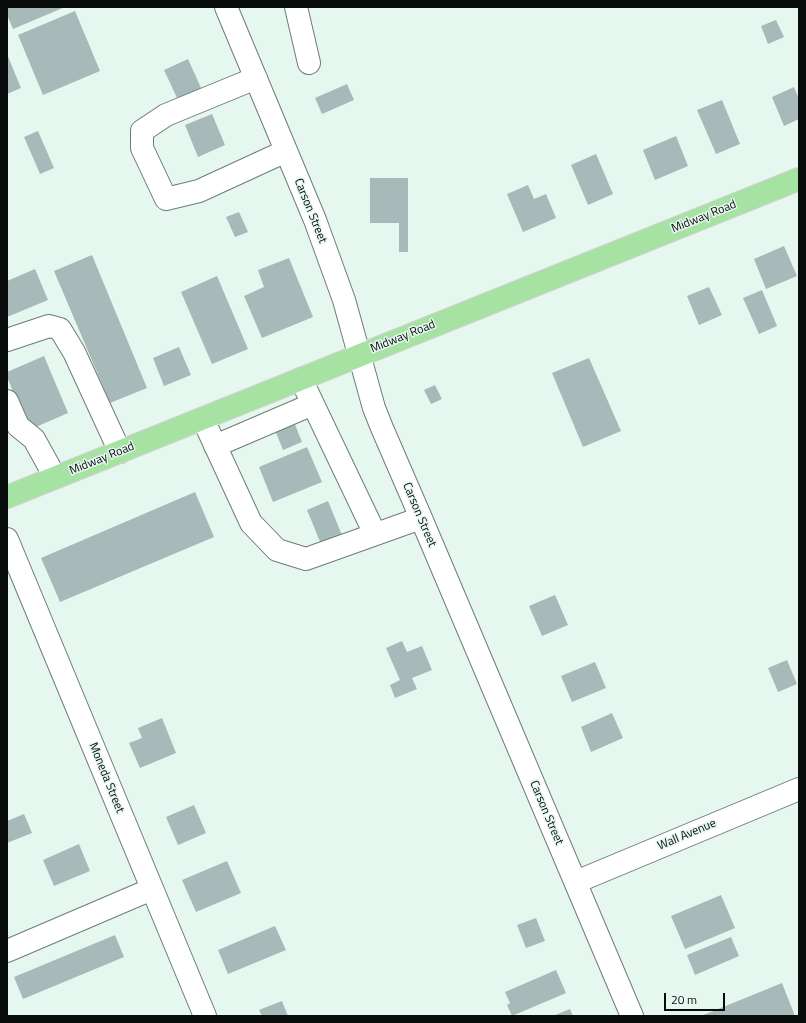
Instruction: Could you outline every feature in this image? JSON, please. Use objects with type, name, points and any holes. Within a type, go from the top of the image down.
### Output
[{"type":"main road","name":"Midway Road","points":[[7,497],[799,179]]},
{"type":"street","name":"Carson Street","points":[[226,7],[315,220],[344,300],[374,408],[382,428],[632,1016]]},
{"type":"street","points":[[296,7],[309,63]]},
{"type":"street","points":[[256,78],[166,115],[142,131],[142,148],[166,199],[199,191],[286,151]]},
{"type":"street","points":[[7,340],[49,326],[60,329],[74,352],[120,452]]},
{"type":"street","points":[[301,379],[375,534]]},
{"type":"street","points":[[7,401],[18,426],[34,440],[55,477]]},
{"type":"street","points":[[215,446],[313,404]]},
{"type":"street","points":[[202,418],[250,523],[277,550],[306,559],[421,518]]},
{"type":"street","name":"Moneda Street","points":[[7,539],[205,1016]]},
{"type":"street","name":"Wall Avenue","points":[[576,882],[799,789]]},
{"type":"street","points":[[7,951],[152,889]]},
{"type":"building","points":[[7,7],[65,7],[13,29],[7,15]]},
{"type":"building","points":[[75,11],[100,71],[43,95],[18,35]]},
{"type":"building","points":[[776,20],[784,37],[768,44],[761,26]]},
{"type":"building","points":[[7,54],[21,88],[7,94]]},
{"type":"building","points":[[188,59],[202,90],[178,100],[164,70]]},
{"type":"building","points":[[347,84],[354,100],[322,114],[315,98]]},
{"type":"building","points":[[794,87],[799,99],[799,119],[784,126],[772,97]]},
{"type":"building","points":[[722,100],[740,144],[716,154],[697,110]]},
{"type":"building","points":[[212,114],[225,145],[198,157],[185,125]]},
{"type":"building","points":[[38,131],[54,168],[40,174],[24,137]]},
{"type":"building","points":[[676,136],[688,166],[655,180],[643,150]]},
{"type":"building","points":[[596,154],[613,194],[588,205],[571,165]]},
{"type":"building","points":[[370,178],[408,178],[408,252],[399,252],[399,223],[370,223]]},
{"type":"building","points":[[528,185],[534,199],[546,194],[556,218],[523,232],[507,194]]},
{"type":"building","points":[[239,212],[248,232],[235,237],[226,217]]},
{"type":"building","points":[[784,246],[797,276],[766,289],[754,259]]},
{"type":"building","points":[[92,255],[147,388],[110,403],[54,271]]},
{"type":"building","points":[[289,258],[313,317],[262,338],[244,296],[264,287],[258,270]]},
{"type":"building","points":[[35,269],[48,300],[7,317],[7,281]]},
{"type":"building","points":[[217,276],[248,349],[212,364],[181,292]]},
{"type":"building","points":[[709,287],[722,315],[699,325],[687,296]]},
{"type":"building","points":[[762,290],[777,326],[759,334],[743,298]]},
{"type":"building","points":[[179,347],[191,375],[164,386],[153,358]]},
{"type":"building","points":[[44,356],[68,413],[29,430],[7,377],[7,372]]},
{"type":"building","points":[[589,358],[621,431],[583,447],[552,373]]},
{"type":"building","points":[[435,385],[442,399],[431,404],[424,390]]},
{"type":"building","points":[[294,422],[302,442],[283,450],[275,430]]},
{"type":"building","points":[[307,447],[322,482],[273,502],[259,467]]},
{"type":"building","points":[[195,492],[214,537],[60,602],[41,558]]},
{"type":"building","points":[[328,501],[344,540],[323,549],[307,510]]},
{"type":"building","points":[[555,595],[568,625],[542,636],[529,606]]},
{"type":"building","points":[[402,641],[407,652],[422,646],[432,670],[412,678],[417,689],[395,698],[390,685],[400,680],[386,648]]},
{"type":"building","points":[[787,660],[797,684],[778,692],[768,668]]},
{"type":"building","points":[[595,662],[606,688],[572,702],[561,676]]},
{"type":"building","points":[[612,713],[623,738],[591,752],[581,727]]},
{"type":"building","points":[[162,718],[176,753],[140,768],[129,743],[142,738],[138,728]]},
{"type":"building","points":[[194,805],[206,833],[178,845],[166,817]]},
{"type":"building","points":[[24,814],[32,833],[7,843],[7,821]]},
{"type":"building","points":[[79,844],[90,871],[54,886],[43,860]]},
{"type":"building","points":[[227,861],[241,893],[196,912],[182,880]]},
{"type":"building","points":[[721,895],[735,928],[685,949],[671,916]]},
{"type":"building","points":[[536,918],[545,941],[526,948],[517,925]]},
{"type":"building","points":[[275,926],[286,950],[228,974],[218,950]]},
{"type":"building","points":[[115,935],[124,957],[23,999],[14,977]]},
{"type":"building","points":[[731,937],[739,956],[695,975],[687,955]]},
{"type":"building","points":[[556,970],[566,993],[512,1016],[507,1005],[510,1003],[505,992]]},
{"type":"building","points":[[782,983],[795,1016],[701,1016]]},
{"type":"building","points":[[282,1001],[288,1016],[262,1016],[259,1010]]},
{"type":"building","points":[[570,1009],[573,1016],[553,1016]]}]
